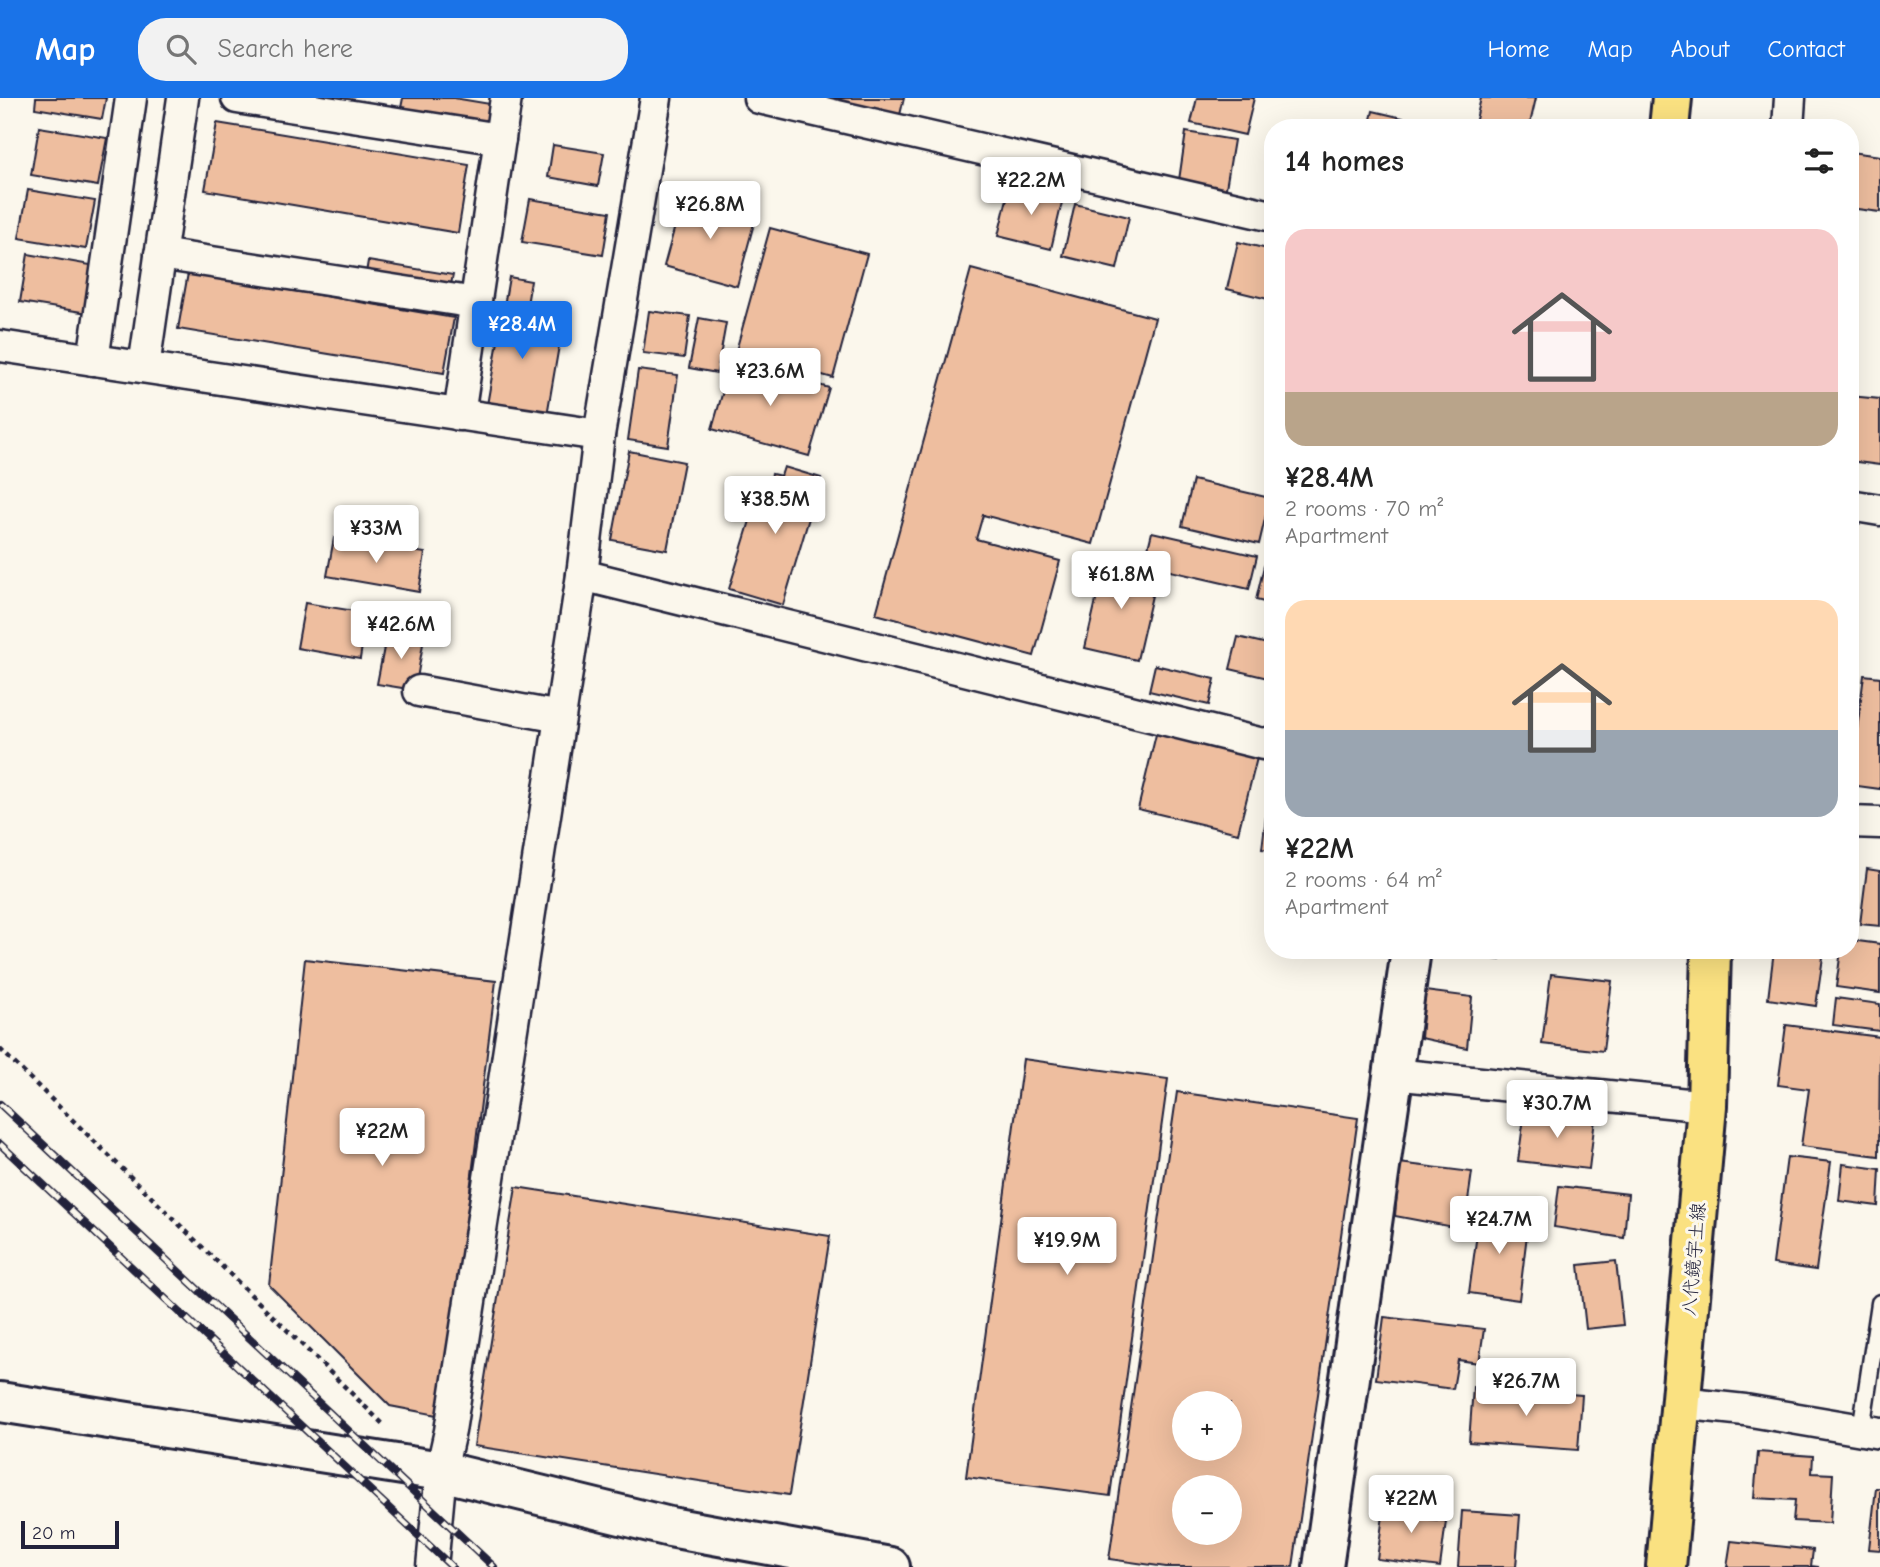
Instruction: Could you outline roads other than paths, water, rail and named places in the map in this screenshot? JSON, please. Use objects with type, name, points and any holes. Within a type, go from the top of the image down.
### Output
[{"type":"main road","points":[[1670,119],[1672,98]]},
{"type":"main road","name":"八代鏡宇土線","points":[[1667,1567],[1707,1106],[1711,959]]},
{"type":"street","points":[[93,360],[131,98]]},
{"type":"street","points":[[144,367],[183,98]]},
{"type":"street","points":[[237,98],[500,139]]},
{"type":"street","points":[[458,415],[506,98]]},
{"type":"street","points":[[432,1567],[442,1471],[582,575],[599,435],[656,98]]},
{"type":"street","points":[[759,98],[1264,214]]},
{"type":"street","points":[[1789,119],[1790,98]]},
{"type":"street","points":[[160,254],[476,303]]},
{"type":"street","points":[[0,346],[599,435]]},
{"type":"street","points":[[1859,506],[1880,510]]},
{"type":"street","points":[[582,575],[1264,744]]},
{"type":"street","points":[[419,691],[560,717]]},
{"type":"street","points":[[1859,822],[1880,823]]},
{"type":"street","points":[[1323,1567],[1410,959]]},
{"type":"street","points":[[1393,1074],[1707,1106]]},
{"type":"street","points":[[0,1402],[442,1471],[670,1527],[890,1567]]},
{"type":"street","points":[[1680,1403],[1745,1410],[1871,1431]]},
{"type":"lane","points":[[1871,1431],[1880,1303]]},
{"type":"railway","points":[[0,1104],[494,1567]]},
{"type":"railway","points":[[0,1144],[452,1567]]}]
